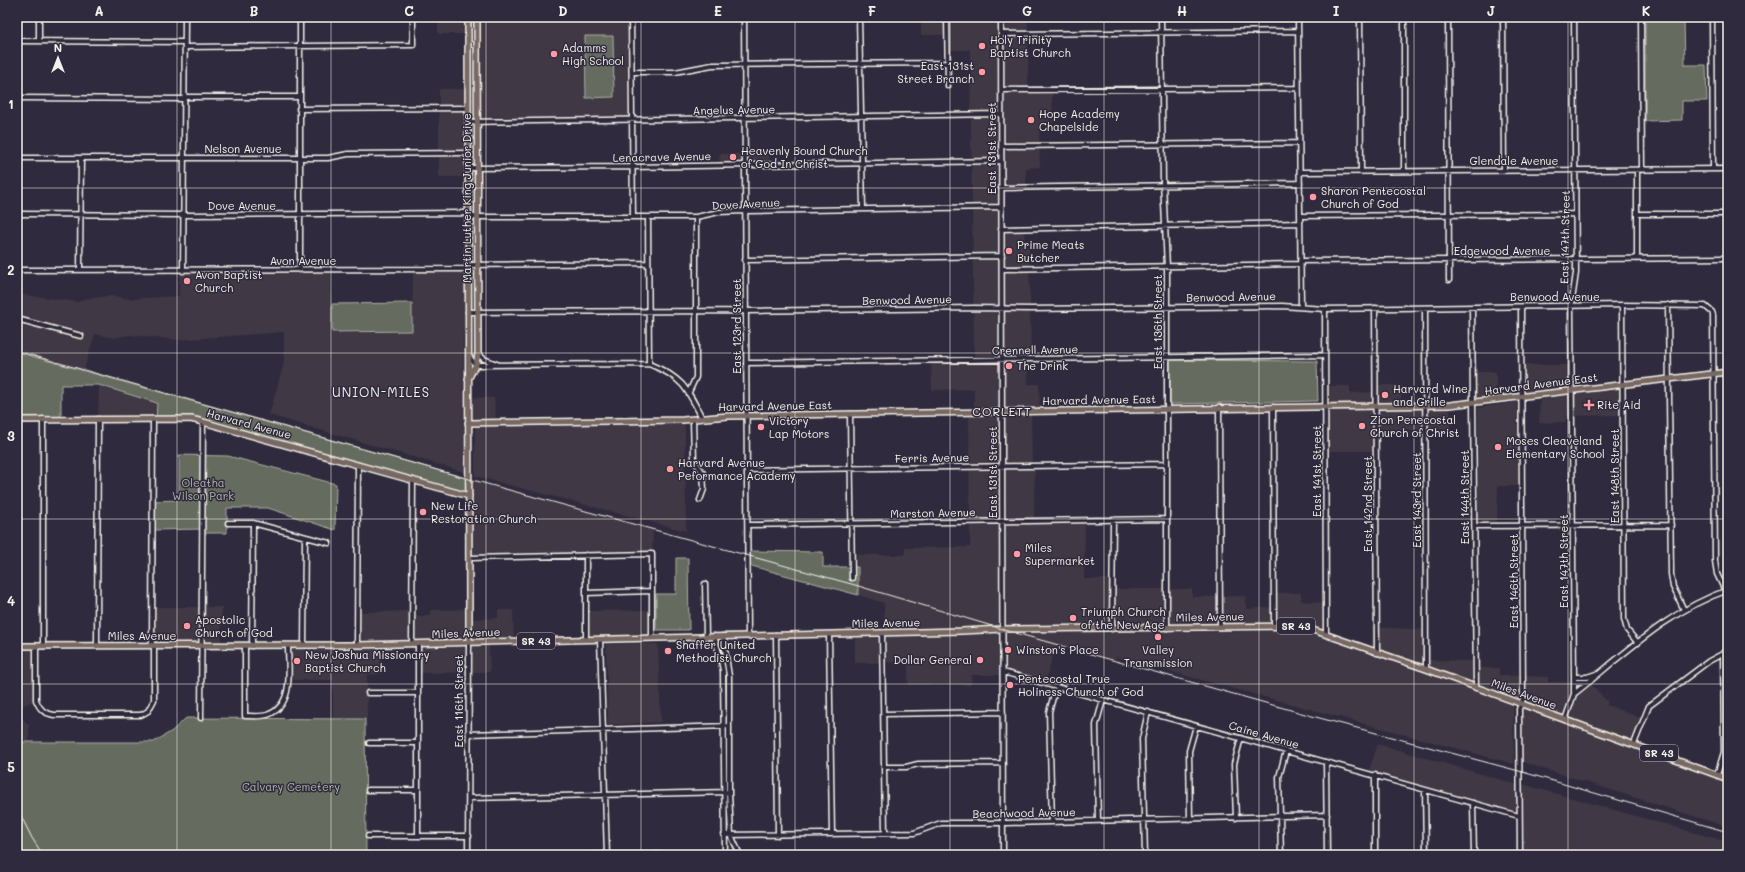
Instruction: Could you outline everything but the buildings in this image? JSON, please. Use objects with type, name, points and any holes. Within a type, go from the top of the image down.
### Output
[{"type":"main road","name":"Martin Luther King Junior Drive","points":[[468,17],[468,354]]},
{"type":"main road","name":"Martin Luther King Junior Drive","points":[[477,17],[478,354]]},
{"type":"main road","name":"East 116th Street","points":[[468,354],[469,642]]},
{"type":"main road","name":"East 116th Street","points":[[468,380],[477,365],[478,354]]},
{"type":"main road","name":"Harvard Avenue East","points":[[468,423],[1219,407],[1426,406],[1521,397],[1728,372]]},
{"type":"main road","name":"Harvard Avenue","points":[[17,420],[191,420],[203,422],[469,496]]},
{"type":"main road","name":"Miles Avenue","points":[[17,646],[357,645],[1002,629],[1301,626],[1426,669],[1728,779]]},
{"type":"street","points":[[39,17],[39,41]]},
{"type":"street","points":[[183,270],[185,17]]},
{"type":"street","points":[[300,17],[300,270]]},
{"type":"street","points":[[185,48],[414,45],[414,17]]},
{"type":"street","points":[[631,17],[633,217]]},
{"type":"street","name":"East 123rd Street","points":[[744,17],[748,635]]},
{"type":"street","points":[[859,17],[862,209]]},
{"type":"street","points":[[947,17],[948,86]]},
{"type":"street","name":"East 131st Street","points":[[1001,17],[1003,855]]},
{"type":"street","name":"East 136th Street","points":[[1161,17],[1164,226],[1167,267],[1167,628]]},
{"type":"street","points":[[1298,17],[1300,306]]},
{"type":"street","points":[[1360,17],[1361,171]]},
{"type":"street","points":[[1404,17],[1404,171]]},
{"type":"street","points":[[1448,17],[1449,280]]},
{"type":"street","points":[[1503,17],[1504,170]]},
{"type":"street","name":"East 147th Street","points":[[1565,720],[1574,694],[1571,306],[1576,273],[1574,17]]},
{"type":"street","points":[[1637,259],[1637,214],[1640,170],[1640,17]]},
{"type":"street","points":[[1712,17],[1713,169]]},
{"type":"street","points":[[1001,34],[1298,31]]},
{"type":"street","points":[[17,40],[185,42]]},
{"type":"street","points":[[632,72],[676,72],[712,65],[744,64],[948,63]]},
{"type":"street","points":[[1001,90],[1298,88]]},
{"type":"street","points":[[17,98],[300,97]]},
{"type":"street","points":[[300,109],[468,108]]},
{"type":"street","name":"Angelus Avenue","points":[[468,122],[1001,114]]},
{"type":"street","points":[[1001,146],[1299,143]]},
{"type":"street","name":"Nelson Avenue","points":[[17,158],[328,158],[348,154],[468,153]]},
{"type":"street","points":[[80,270],[81,158]]},
{"type":"street","name":"Lenacrave Avenue","points":[[468,168],[1001,161]]},
{"type":"street","name":"Glendale Avenue","points":[[1300,172],[1728,169]]},
{"type":"street","points":[[1001,188],[1300,183]]},
{"type":"street","name":"Dove Avenue","points":[[17,214],[648,217],[696,216],[719,212],[745,211],[1001,207]]},
{"type":"street","points":[[1300,216],[1575,214]]},
{"type":"street","points":[[1637,214],[1728,214]]},
{"type":"street","points":[[689,392],[696,377],[696,216]]},
{"type":"street","points":[[648,217],[649,364]]},
{"type":"street","points":[[1001,229],[1300,223]]},
{"type":"street","points":[[745,260],[1002,256]]},
{"type":"street","name":"Edgewood Avenue","points":[[1002,269],[1167,267],[1449,260],[1728,258]]},
{"type":"street","name":"Avon Avenue","points":[[17,270],[300,270],[468,267],[477,264],[648,263]]},
{"type":"street","name":"Benwood Avenue","points":[[468,312],[1300,306],[1325,309],[1472,306],[1705,306],[1712,312],[1713,315],[1714,374]]},
{"type":"street","name":"East 144th Street","points":[[1472,306],[1476,688]]},
{"type":"street","name":"East 146th Street","points":[[1520,855],[1519,709],[1523,699],[1521,306]]},
{"type":"street","name":"East 148th Street","points":[[1622,306],[1624,619],[1627,630],[1638,643]]},
{"type":"street","points":[[1668,306],[1671,525],[1670,574],[1673,586],[1684,610]]},
{"type":"street","name":"East 142nd Street","points":[[1375,308],[1377,653]]},
{"type":"street","name":"East 143rd Street","points":[[1425,308],[1426,669]]},
{"type":"street","name":"East 141st Street","points":[[1325,309],[1326,634]]},
{"type":"street","points":[[17,318],[81,336]]},
{"type":"street","points":[[468,354],[477,365],[649,364],[673,376],[689,392],[702,418]]},
{"type":"street","points":[[478,354],[484,359],[499,365]]},
{"type":"street","name":"Crennell Avenue","points":[[746,364],[1325,355]]},
{"type":"street","points":[[1574,694],[1589,682],[1596,674],[1684,610],[1726,590],[1717,574],[1715,561],[1714,374]]},
{"type":"street","points":[[1219,407],[1220,627]]},
{"type":"street","points":[[1273,407],[1274,627]]},
{"type":"street","points":[[850,414],[852,468],[852,578]]},
{"type":"street","points":[[693,419],[694,460],[703,473],[704,489],[700,500]]},
{"type":"street","points":[[43,420],[43,646]]},
{"type":"street","points":[[97,646],[98,420]]},
{"type":"street","points":[[36,646],[36,700],[39,708],[45,713],[54,715],[141,715],[148,711],[154,700],[153,420]]},
{"type":"street","points":[[201,718],[203,422]]},
{"type":"street","name":"Ferris Avenue","points":[[746,470],[1167,464]]},
{"type":"street","points":[[357,645],[358,465]]},
{"type":"street","points":[[413,480],[415,644],[418,693],[418,835]]},
{"type":"street","points":[[1112,629],[1113,519]]},
{"type":"street","name":"Marston Avenue","points":[[748,525],[1167,519]]},
{"type":"street","points":[[228,523],[253,523],[329,543]]},
{"type":"street","points":[[252,646],[253,523]]},
{"type":"street","points":[[1475,526],[1671,525]]},
{"type":"street","points":[[304,537],[304,645]]},
{"type":"street","points":[[469,558],[652,554],[652,638]]},
{"type":"street","points":[[586,555],[586,639]]},
{"type":"street","points":[[705,584],[706,636]]},
{"type":"street","points":[[586,592],[652,591]]},
{"type":"street","points":[[882,633],[885,833]]},
{"type":"street","points":[[829,634],[832,834]]},
{"type":"street","points":[[776,635],[778,835]]},
{"type":"street","points":[[714,636],[723,672],[725,854]]},
{"type":"street","points":[[723,636],[729,672],[729,792],[731,835],[740,855]]},
{"type":"street","points":[[600,639],[607,855]]},
{"type":"street","name":"East 116th Street","points":[[468,855],[469,642]]},
{"type":"street","points":[[245,646],[245,716],[266,715],[275,711],[287,696],[288,646]]},
{"type":"street","points":[[1634,744],[1650,706],[1709,661],[1726,652],[1724,752],[1717,775]]},
{"type":"street","name":"Caine Avenue","points":[[1003,672],[1520,816]]},
{"type":"street","points":[[1574,679],[1596,674]]},
{"type":"street","points":[[1574,679],[1589,682]]},
{"type":"street","points":[[1052,822],[1049,712],[1056,687]]},
{"type":"street","points":[[368,693],[418,693]]},
{"type":"street","points":[[1098,821],[1096,725],[1103,700]]},
{"type":"street","points":[[884,714],[1003,712]]},
{"type":"street","points":[[1144,855],[1142,739],[1148,712]]},
{"type":"street","points":[[469,734],[729,726]]},
{"type":"street","points":[[1190,819],[1189,751],[1196,726]]},
{"type":"street","points":[[1236,818],[1234,764],[1241,738]]},
{"type":"street","points":[[369,743],[418,743]]},
{"type":"street","points":[[1281,855],[1279,776],[1286,751]]},
{"type":"street","points":[[1326,762],[1327,855]]},
{"type":"street","points":[[884,767],[906,767],[918,764],[1003,763]]},
{"type":"street","points":[[1375,775],[1375,855]]},
{"type":"street","points":[[368,790],[418,790]]},
{"type":"street","points":[[1426,790],[1426,855]]},
{"type":"street","points":[[469,798],[729,792]]},
{"type":"street","points":[[1474,803],[1474,855]]},
{"type":"street","name":"Beachwood Avenue","points":[[724,835],[914,833],[941,823],[1052,822],[1326,815]]},
{"type":"street","points":[[368,836],[469,836]]},
{"type":"street","points":[[589,855],[731,855]]},
{"type":"shaded area","points":[[438,17],[468,17],[468,34],[438,34]]},
{"type":"shaded area","name":"Adamms High School","points":[[477,17],[631,17],[632,120],[477,122]]},
{"type":"shaded area","points":[[921,17],[1028,17],[1028,90],[1052,90],[1053,126],[1039,126],[1040,167],[1026,168],[1026,188],[1001,188],[1001,229],[1024,228],[1025,247],[1029,247],[1031,359],[1027,360],[1028,384],[1039,384],[1040,411],[1031,412],[1032,465],[1035,465],[1034,520],[1085,519],[1084,579],[1112,579],[1112,589],[1192,589],[1192,597],[1246,596],[1246,609],[1272,607],[1272,593],[1301,593],[1301,601],[1326,603],[1326,634],[1301,626],[1115,629],[1115,632],[1302,631],[1513,704],[1514,764],[1116,657],[1115,660],[1056,644],[1045,683],[1003,672],[1003,675],[972,675],[971,685],[908,685],[908,662],[855,663],[855,634],[884,633],[884,603],[858,595],[857,555],[905,555],[905,548],[970,547],[969,412],[974,412],[974,389],[932,390],[931,361],[974,360],[970,50],[947,50],[947,35],[921,35]]},
{"type":"shaded area","points":[[439,89],[468,89],[468,177],[439,177]]},
{"type":"shaded area","points":[[769,153],[769,165],[720,166],[719,154]]},
{"type":"shaded area","points":[[413,269],[468,269],[468,331],[463,331],[464,472],[269,415],[284,363],[284,332],[178,340],[129,335],[114,338],[95,334],[84,370],[17,351],[17,294],[78,302],[83,299],[111,296],[129,299],[179,296],[180,271],[331,270],[332,332],[412,331]]},
{"type":"shaded area","points":[[1521,365],[1572,365],[1572,391],[1623,385],[1623,415],[1566,416],[1566,422],[1539,423],[1540,398],[1521,401]]},
{"type":"shaded area","points":[[1473,372],[1496,372],[1496,400],[1474,402]]},
{"type":"shaded area","points":[[99,385],[157,403],[156,419],[98,419]]},
{"type":"shaded area","points":[[1376,385],[1401,385],[1401,406],[1450,405],[1450,430],[1376,430],[1376,451],[1325,451],[1325,386],[1350,386],[1350,393],[1376,392]]},
{"type":"shaded area","points":[[468,397],[494,398],[496,422],[468,423]]},
{"type":"shaded area","name":"Moses Cleaveland Elementary School","points":[[1517,402],[1518,486],[1498,486],[1497,522],[1478,522],[1478,408]]},
{"type":"shaded area","points":[[683,423],[685,425],[686,531],[475,476],[475,425]]},
{"type":"shaded area","points":[[17,462],[19,462],[19,645],[36,646],[36,700],[17,708]]},
{"type":"shaded area","points":[[469,479],[653,529],[652,554],[469,558]]},
{"type":"shaded area","points":[[153,607],[222,607],[221,646],[152,646]]},
{"type":"shaded area","points":[[469,609],[469,619],[498,618],[498,610],[513,610],[514,641],[489,642],[490,672],[418,673],[418,644],[380,645],[381,674],[367,675],[367,719],[333,718],[333,680],[288,680],[288,646],[357,645],[357,612],[412,611],[413,616],[430,616],[431,610]]},
{"type":"shaded area","points":[[652,610],[652,638],[586,639],[586,611]]},
{"type":"shaded area","points":[[1372,627],[1429,630],[1429,660],[1472,661],[1473,668],[1499,668],[1499,675],[1548,677],[1548,682],[1572,682],[1592,685],[1608,702],[1607,705],[1643,719],[1634,744],[1372,651]]},
{"type":"shaded area","points":[[606,644],[658,644],[661,722],[608,725]]},
{"type":"shaded area","points":[[1728,651],[1728,779],[1717,775],[1722,760],[1723,653]]},
{"type":"shaded area","points":[[17,708],[22,718],[29,725],[29,742],[24,742],[17,746]]},
{"type":"shaded area","points":[[1522,708],[1728,782],[1728,827],[1522,762]]},
{"type":"shaded area","points":[[1378,744],[1519,785],[1519,816],[1368,773]]},
{"type":"shaded area","points":[[1522,784],[1728,842],[1728,855],[1523,855]]},
{"type":"green space","points":[[1645,17],[1684,17],[1685,65],[1706,65],[1707,101],[1682,101],[1682,120],[1645,121]]},
{"type":"green space","points":[[585,36],[613,36],[614,97],[586,98]]},
{"type":"green space","points":[[412,303],[412,331],[332,332],[332,304]]},
{"type":"green space","points":[[17,352],[469,479],[469,496],[203,422],[156,419],[157,403],[99,385],[61,385],[61,419],[17,420]]},
{"type":"green space","points":[[1170,360],[1317,361],[1318,401],[1170,404]]},
{"type":"green space","name":"Oleatha Wilson Park","points":[[179,455],[228,456],[336,484],[335,530],[268,508],[227,508],[227,533],[203,533],[203,529],[153,530],[153,501],[179,500]]},
{"type":"green space","points":[[747,551],[823,552],[823,567],[858,567],[858,595],[748,565]]},
{"type":"green space","points":[[676,558],[688,558],[689,630],[656,630],[656,594],[676,594]]},
{"type":"green space","name":"Calvary Cemetery","points":[[186,718],[365,719],[366,855],[17,855],[17,746],[24,742],[154,742],[172,731]]},
{"type":"railway","points":[[17,351],[469,479],[855,585],[1012,632],[1312,716],[1519,771],[1728,832]]},
{"type":"railway","points":[[17,808],[32,838],[43,855]]},
{"type":"place","name":"Holy Trinity Baptist Church","points":[[982,46]]},
{"type":"place","name":"Adamms High School","points":[[554,54]]},
{"type":"place","name":"East 131st Street Branch","points":[[982,72]]},
{"type":"place","name":"Hope Academy Chapelside","points":[[1031,120]]},
{"type":"place","name":"Heavenly Bound Church of God In Christ","points":[[733,157]]},
{"type":"place","name":"Sharon Pentecostal Church of God","points":[[1313,197]]},
{"type":"place","name":"Prime Meats Butcher","points":[[1009,251]]},
{"type":"place","name":"Avon Baptist Church","points":[[187,281]]},
{"type":"place","name":"The Drink","points":[[1009,366]]},
{"type":"place","name":"Harvard Wine and Grille","points":[[1385,395]]},
{"type":"place","name":"Rite Aid","points":[[1589,405]]},
{"type":"place","name":"Zion Penecostal Church of Christ","points":[[1362,426]]},
{"type":"place","name":"Victory Lap Motors","points":[[761,427]]},
{"type":"place","name":"Moses Cleaveland Elementary School","points":[[1498,447]]},
{"type":"place","name":"Harvard Avenue Peformance Academy","points":[[670,469]]},
{"type":"place","name":"New Life Restoration Church","points":[[423,512]]},
{"type":"place","name":"Miles Supermarket","points":[[1017,554]]},
{"type":"place","name":"Triumph Church of the New Age","points":[[1073,618]]},
{"type":"place","name":"Apostolic Church of God","points":[[187,626]]},
{"type":"place","name":"Valley Transmission","points":[[1158,637]]},
{"type":"place","name":"Winston's Place","points":[[1008,650]]},
{"type":"place","name":"Shaffer United Methodist Church","points":[[668,651]]},
{"type":"place","name":"Dollar General","points":[[980,660]]},
{"type":"place","name":"New Joshua Missionary Baptist Church","points":[[297,661]]},
{"type":"place","name":"Pentecostal True Holiness Church of God","points":[[1010,685]]},
{"type":"district","name":"UNION-MILES","points":[[381,392]]},
{"type":"district","name":"CORLETT","points":[[1002,412]]}]
